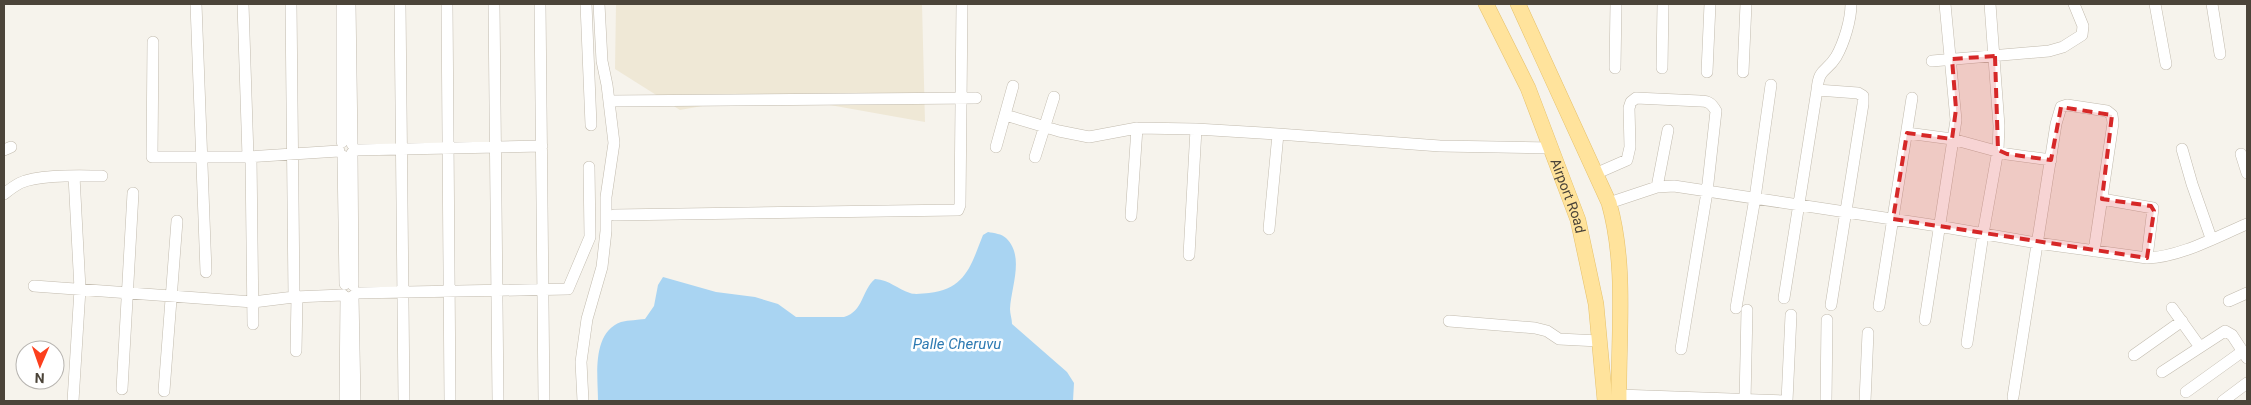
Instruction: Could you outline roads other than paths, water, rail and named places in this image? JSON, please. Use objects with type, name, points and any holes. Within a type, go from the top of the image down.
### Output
[{"type":"main road","name":"Airport Road","points":[[1486,4],[1528,88],[1578,220],[1596,304],[1599,341],[1615,399]]},
{"type":"main road","points":[[1518,4],[1525,11],[1609,203],[1616,231],[1620,269],[1615,399]]},
{"type":"street","points":[[196,4],[200,156],[206,272]]},
{"type":"street","points":[[243,4],[253,324]]},
{"type":"street","points":[[290,4],[296,351]]},
{"type":"street","points":[[342,4],[349,292],[354,401]]},
{"type":"street","points":[[347,149],[350,4]]},
{"type":"street","points":[[400,4],[404,401]]},
{"type":"street","points":[[447,4],[450,401]]},
{"type":"street","points":[[494,4],[498,401]]},
{"type":"street","points":[[540,4],[544,401]]},
{"type":"street","points":[[586,4],[591,125]]},
{"type":"street","points":[[583,401],[581,362],[587,319],[602,267],[606,231],[606,197],[614,143],[602,61],[599,4]]},
{"type":"street","points":[[614,214],[956,211],[960,205],[962,4]]},
{"type":"street","points":[[1615,68],[1616,4]]},
{"type":"street","points":[[1662,68],[1663,4]]},
{"type":"street","points":[[1707,72],[1710,4]]},
{"type":"street","points":[[1743,72],[1746,4]]},
{"type":"street","points":[[1784,298],[1818,76],[1836,58],[1850,17],[1851,4]]},
{"type":"street","points":[[1925,320],[1956,109],[1945,4]]},
{"type":"street","points":[[1967,343],[1998,150],[1999,126],[1990,4]]},
{"type":"street","points":[[1932,61],[2049,51],[2063,48],[2082,35],[2083,26],[2074,4]]},
{"type":"street","points":[[2154,4],[2166,64]]},
{"type":"street","points":[[2212,4],[2220,54]]},
{"type":"street","points":[[153,42],[152,157],[249,157],[292,155],[347,149],[542,146]]},
{"type":"street","points":[[1746,400],[1742,309],[1771,85]]},
{"type":"street","points":[[996,147],[1013,86]]},
{"type":"street","points":[[1817,90],[1858,93],[1863,96],[1847,212],[1831,305]]},
{"type":"street","points":[[1035,157],[1054,97]]},
{"type":"street","points":[[609,101],[976,98]]},
{"type":"street","points":[[1596,174],[1627,160],[1630,147],[1629,108],[1631,102],[1636,98],[1708,101],[1716,112],[1707,192],[1681,349]]},
{"type":"street","points":[[1879,306],[1912,98]]},
{"type":"street","points":[[2013,397],[2056,124],[2062,107],[2067,105],[2106,111],[2112,114],[2113,123],[2094,251]]},
{"type":"street","points":[[1005,115],[1089,137],[1138,128],[1196,129],[1440,146],[1551,148]]},
{"type":"street","points":[[1131,216],[1138,128]]},
{"type":"street","points":[[1189,256],[1196,129]]},
{"type":"street","points":[[1657,187],[1668,130]]},
{"type":"street","points":[[1906,133],[1952,139],[2008,154],[2051,160]]},
{"type":"street","points":[[1269,229],[1278,134]]},
{"type":"street","points":[[2182,149],[2211,238]]},
{"type":"street","points":[[2241,154],[2247,173]]},
{"type":"street","points":[[34,286],[253,302],[349,292],[568,289],[590,238],[589,167]]},
{"type":"street","points":[[5,192],[21,182],[74,176],[102,176]]},
{"type":"street","points":[[72,401],[80,289],[74,176]]},
{"type":"street","points":[[1609,203],[1657,187],[1674,186],[2037,243],[2147,258],[2176,254],[2247,224]]},
{"type":"street","points":[[122,389],[133,193]]},
{"type":"street","points":[[2102,199],[2153,208],[2147,258]]},
{"type":"street","points":[[164,391],[177,221]]},
{"type":"street","points":[[345,401],[349,292]]},
{"type":"street","points":[[2229,301],[2247,293]]},
{"type":"street","points":[[2172,308],[2200,346]]},
{"type":"street","points":[[1615,399],[1785,401],[1791,315]]},
{"type":"street","points":[[1826,320],[1826,401]]},
{"type":"street","points":[[1449,321],[1535,328],[1547,331],[1559,339],[1599,341]]},
{"type":"street","points":[[2134,355],[2182,321]]},
{"type":"street","points":[[2162,372],[2225,331],[2232,336],[2245,354],[2186,392]]},
{"type":"street","points":[[1865,401],[1868,333]]},
{"type":"street","points":[[2223,401],[2247,382]]},
{"type":"water","name":"Palle Cheruvu","points":[[988,232],[1006,238],[1012,245],[1015,254],[1016,272],[1010,309],[1012,324],[1067,372],[1074,383],[1073,401],[598,401],[598,357],[605,336],[611,328],[621,322],[645,319],[654,306],[658,285],[663,277],[716,292],[755,297],[778,304],[796,317],[844,317],[859,306],[867,289],[875,279],[885,281],[914,294],[941,291],[951,286],[965,274],[975,256],[983,235]]}]
